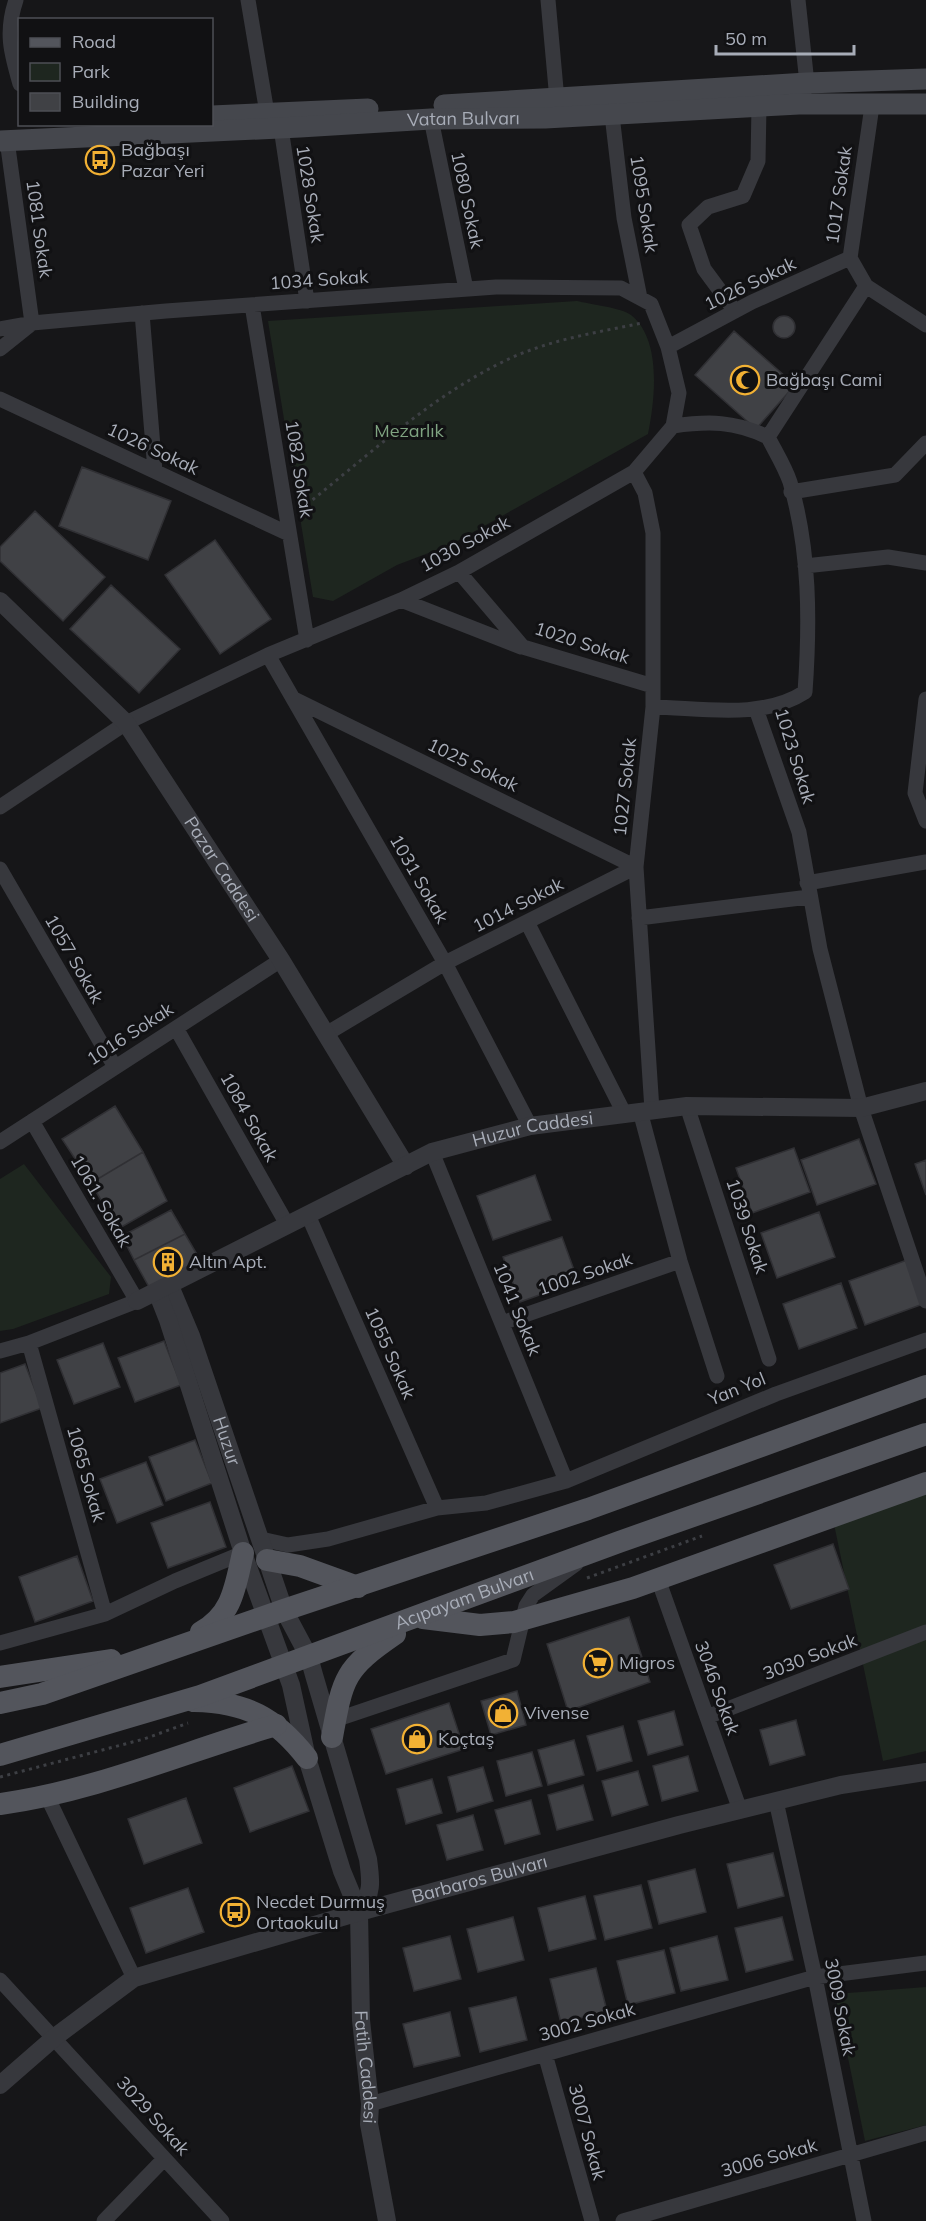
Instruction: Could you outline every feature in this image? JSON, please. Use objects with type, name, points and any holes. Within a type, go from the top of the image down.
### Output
[{"type":"main road","name":"Vatan Bulvarı","points":[[213,116],[271,124],[557,100],[807,83],[926,79]]},
{"type":"main road","name":"Vatan Bulvarı","points":[[16,133],[431,119],[545,118],[799,104],[872,106],[926,104]]},
{"type":"main road","points":[[16,133],[52,126]]},
{"type":"main road","points":[[0,1703],[42,1694],[166,1653],[275,1613],[599,1506],[926,1386]]},
{"type":"main road","name":"Acıpayam Bulvarı","points":[[0,1755],[184,1700],[309,1657],[593,1552],[926,1434]]},
{"type":"main road","points":[[334,1729],[341,1693],[354,1664],[417,1618],[480,1625],[523,1619],[658,1579],[926,1483]]},
{"type":"main road","points":[[0,1677],[166,1653],[216,1624],[225,1613],[257,1551],[358,1587]]},
{"type":"main road","points":[[184,1700],[220,1701],[242,1706],[276,1725],[292,1739],[307,1758]]},
{"type":"main road","points":[[0,1804],[47,1796],[134,1772],[276,1725]]},
{"type":"street","points":[[16,0],[12,13],[9,43],[18,77]]},
{"type":"street","name":"1028 Sokak","points":[[248,0],[307,301]]},
{"type":"street","points":[[545,118],[557,100],[548,0]]},
{"type":"street","points":[[798,0],[807,83],[799,104]]},
{"type":"street","points":[[735,311],[704,269],[689,225],[708,207],[743,196],[758,161],[759,106]]},
{"type":"street","name":"1017 Sokak","points":[[872,106],[850,258],[866,286],[926,325]]},
{"type":"street","name":"1095 Sokak","points":[[612,115],[624,218],[640,298]]},
{"type":"street","name":"1080 Sokak","points":[[431,119],[466,290]]},
{"type":"street","name":"1081 Sokak","points":[[16,133],[32,323]]},
{"type":"street","name":"1026 Sokak","points":[[668,347],[735,311],[850,258]]},
{"type":"street","points":[[640,298],[651,304],[668,347],[679,393],[673,426],[707,421],[746,427],[768,436],[866,286]]},
{"type":"street","name":"1034 Sokak","points":[[0,329],[32,323],[142,313],[466,290],[621,288],[640,298]]},
{"type":"street","name":"1082 Sokak","points":[[252,305],[307,640]]},
{"type":"street","points":[[142,313],[154,471]]},
{"type":"street","points":[[0,349],[32,323]]},
{"type":"street","name":"1026 Sokak","points":[[0,399],[154,471],[288,527]]},
{"type":"street","name":"1030 Sokak","points":[[0,807],[126,723],[268,655],[401,600],[459,572],[634,471],[673,426]]},
{"type":"street","name":"1023 Sokak","points":[[768,436],[790,481],[808,584],[808,647],[805,692],[793,700],[756,709],[799,832],[808,890],[861,1108],[926,1300]]},
{"type":"street","points":[[791,492],[895,475],[926,443]]},
{"type":"street","name":"1027 Sokak","points":[[634,471],[645,493],[653,533],[653,707],[636,867],[639,918],[639,1111]]},
{"type":"street","points":[[805,566],[888,557],[926,563]]},
{"type":"street","name":"1020 Sokak","points":[[459,572],[523,647],[653,686]]},
{"type":"street","points":[[401,600],[523,647]]},
{"type":"street","name":"Pazar Caddesi","points":[[0,601],[126,723],[281,960],[406,1166]]},
{"type":"street","name":"1031 Sokak","points":[[268,655],[445,963],[530,1126]]},
{"type":"street","name":"1025 Sokak","points":[[293,699],[636,867]]},
{"type":"street","points":[[926,699],[915,793],[926,821]]},
{"type":"street","points":[[653,707],[756,709]]},
{"type":"street","points":[[639,918],[808,890],[926,862]]},
{"type":"street","name":"1014 Sokak","points":[[326,1034],[445,963],[636,867]]},
{"type":"street","name":"1057 Sokak","points":[[0,869],[115,1068]]},
{"type":"street","points":[[527,922],[639,1111],[680,1261],[717,1376]]},
{"type":"street","name":"1016 Sokak","points":[[0,1142],[281,960]]},
{"type":"street","name":"1084 Sokak","points":[[176,1028],[288,1226]]},
{"type":"street","name":"Huzur Caddesi","points":[[164,1289],[432,1152],[530,1126],[687,1106],[861,1108],[926,1091]]},
{"type":"street","name":"1039 Sokak","points":[[687,1106],[770,1359]]},
{"type":"street","name":"1061. Sokak","points":[[32,1121],[137,1301]]},
{"type":"street","name":"1041 Sokak","points":[[432,1152],[566,1481]]},
{"type":"street","name":"1055 Sokak","points":[[308,1215],[437,1508]]},
{"type":"street","name":"1002 Sokak","points":[[502,1323],[680,1261]]},
{"type":"street","points":[[0,1351],[29,1343],[164,1289]]},
{"type":"street","name":"Huzur","points":[[164,1289],[197,1405],[257,1551],[275,1613]]},
{"type":"street","name":"Yan Yol","points":[[257,1551],[328,1539],[437,1508],[486,1503],[566,1481],[776,1394],[926,1340]]},
{"type":"street","name":"1065 Sokak","points":[[29,1343],[105,1614]]},
{"type":"street","points":[[0,1643],[105,1614],[175,1581],[257,1551]]},
{"type":"street","name":"Huzur","points":[[257,1551],[275,1613]]},
{"type":"street","points":[[334,1729],[513,1660],[526,1606],[533,1595],[593,1552]]},
{"type":"street","name":"3046 Sokak","points":[[658,1579],[740,1810]]},
{"type":"street","points":[[275,1613],[309,1657],[334,1729],[368,1859],[372,1885],[369,1898],[359,1912]]},
{"type":"street","points":[[275,1613],[283,1665],[291,1685],[307,1758],[342,1871],[359,1912]]},
{"type":"street","name":"3030 Sokak","points":[[707,1717],[926,1632]]},
{"type":"street","name":"Barbaros Bulvarı","points":[[0,2085],[55,2037],[134,1978],[359,1912],[740,1810],[841,1785],[926,1772]]},
{"type":"street","points":[[47,1796],[134,1978]]},
{"type":"street","name":"3009 Sokak","points":[[776,1801],[815,1977],[864,2221]]},
{"type":"street","name":"Fatih Caddesi","points":[[359,1912],[361,2020],[370,2104],[369,2124],[387,2221]]},
{"type":"street","name":"3002 Sokak","points":[[370,2104],[815,1977],[926,1963]]},
{"type":"street","name":"3029 Sokak","points":[[0,1980],[55,2037],[222,2221]]},
{"type":"street","name":"3007 Sokak","points":[[546,2054],[592,2221]]},
{"type":"street","name":"3006 Sokak","points":[[623,2221],[926,2133]]},
{"type":"street","points":[[104,2221],[164,2159]]},
{"type":"path","points":[[288,527],[457,387],[514,357],[575,337],[657,320]]},
{"type":"green space","name":"Mezarlık","points":[[577,301],[613,308],[631,315],[641,326],[648,339],[652,354],[654,388],[648,434],[452,544],[397,565],[333,601],[313,597],[268,321]]},
{"type":"green space","points":[[24,1164],[111,1277],[109,1294],[13,1329],[0,1331],[0,1179]]},
{"type":"green space","points":[[926,1491],[926,1751],[883,1761],[834,1524]]},
{"type":"green space","points":[[926,1987],[926,2125],[865,2141],[835,1994]]},
{"type":"building","points":[[784,316],[792,319],[795,327],[792,335],[784,338],[776,335],[773,327],[776,319]]},
{"type":"building","name":"Bağbaşı Cami","points":[[734,331],[795,385],[756,429],[695,375]]},
{"type":"building","points":[[82,467],[171,501],[148,560],[59,526]]},
{"type":"building","points":[[35,511],[105,577],[63,621],[0,561],[0,547]]},
{"type":"building","points":[[215,540],[271,619],[220,654],[165,575]]},
{"type":"building","points":[[111,585],[180,649],[139,693],[70,629]]},
{"type":"building","points":[[115,1106],[143,1152],[91,1183],[62,1139]]},
{"type":"building","points":[[859,1139],[876,1184],[817,1205],[801,1160]]},
{"type":"building","points":[[794,1148],[810,1192],[752,1213],[736,1168]]},
{"type":"building","points":[[143,1152],[167,1201],[118,1229],[91,1183]]},
{"type":"building","points":[[926,1160],[926,1195],[915,1164]]},
{"type":"building","points":[[535,1175],[551,1220],[493,1240],[477,1196]]},
{"type":"building","points":[[171,1210],[185,1234],[134,1260],[122,1236]]},
{"type":"building","points":[[819,1212],[835,1257],[777,1278],[761,1233]]},
{"type":"building","name":"Altın Apt.","points":[[185,1234],[202,1263],[149,1287],[134,1260]]},
{"type":"building","points":[[562,1237],[578,1281],[520,1302],[503,1257]]},
{"type":"building","points":[[907,1260],[923,1304],[865,1325],[849,1281]]},
{"type":"building","points":[[841,1283],[857,1328],[799,1349],[783,1304]]},
{"type":"building","points":[[164,1341],[181,1385],[135,1402],[118,1358]]},
{"type":"building","points":[[103,1343],[120,1387],[74,1404],[57,1360]]},
{"type":"building","points":[[25,1364],[42,1408],[0,1423],[0,1373]]},
{"type":"building","points":[[195,1440],[212,1483],[166,1501],[149,1457]]},
{"type":"building","points":[[146,1462],[163,1505],[117,1523],[100,1479]]},
{"type":"building","points":[[210,1502],[226,1547],[168,1568],[151,1523]]},
{"type":"building","points":[[833,1544],[849,1589],[791,1609],[774,1565]]},
{"type":"building","points":[[77,1556],[93,1601],[35,1622],[19,1577]]},
{"type":"building","name":"Migros","points":[[629,1617],[650,1682],[568,1711],[547,1644]]},
{"type":"building","name":"Vivense","points":[[517,1691],[526,1725],[491,1735],[481,1701]]},
{"type":"building","name":"Koçtaş","points":[[449,1703],[464,1749],[386,1774],[371,1729]]},
{"type":"building","points":[[674,1711],[683,1745],[648,1755],[638,1721]]},
{"type":"building","points":[[796,1720],[805,1755],[770,1765],[760,1730]]},
{"type":"building","points":[[623,1726],[632,1761],[597,1771],[587,1736]]},
{"type":"building","points":[[574,1740],[584,1775],[548,1785],[538,1750]]},
{"type":"building","points":[[532,1752],[542,1786],[506,1796],[497,1761]]},
{"type":"building","points":[[688,1756],[698,1791],[662,1801],[653,1766]]},
{"type":"building","points":[[292,1766],[309,1811],[250,1832],[234,1788]]},
{"type":"building","points":[[483,1767],[493,1801],[457,1812],[448,1777]]},
{"type":"building","points":[[638,1771],[648,1805],[612,1816],[602,1781]]},
{"type":"building","points":[[432,1779],[442,1813],[406,1824],[397,1789]]},
{"type":"building","points":[[583,1785],[593,1820],[557,1830],[548,1795]]},
{"type":"building","points":[[186,1798],[202,1843],[144,1864],[128,1819]]},
{"type":"building","points":[[531,1800],[540,1834],[505,1844],[495,1810]]},
{"type":"building","points":[[473,1815],[483,1850],[447,1860],[437,1825]]},
{"type":"building","points":[[773,1853],[784,1896],[738,1908],[727,1864]]},
{"type":"building","points":[[695,1869],[706,1912],[659,1924],[648,1881]]},
{"type":"building","points":[[641,1885],[652,1928],[605,1940],[594,1896]]},
{"type":"building","points":[[188,1888],[204,1932],[146,1953],[130,1908]]},
{"type":"building","points":[[585,1896],[596,1939],[549,1951],[538,1908]]},
{"type":"building","points":[[513,1917],[524,1960],[478,1972],[467,1929]]},
{"type":"building","points":[[782,1917],[793,1960],[746,1972],[735,1928]]},
{"type":"building","points":[[450,1936],[461,1979],[414,1991],[403,1948]]},
{"type":"building","points":[[717,1936],[728,1980],[681,1991],[670,1948]]},
{"type":"building","points":[[664,1950],[675,1993],[628,2005],[617,1961]]},
{"type":"building","points":[[596,1968],[607,2011],[561,2023],[550,1979]]},
{"type":"building","points":[[516,1997],[527,2040],[480,2052],[469,2008]]},
{"type":"building","points":[[450,2012],[460,2056],[414,2067],[403,2024]]},
{"type":"place","name":"Bağbaşı Pazar Yeri","points":[[100,160]]},
{"type":"place","name":"Bağbaşı Cami","points":[[745,380]]},
{"type":"place","name":"Altın Apt.","points":[[168,1262]]},
{"type":"place","name":"Migros","points":[[598,1663]]},
{"type":"place","name":"Vivense","points":[[503,1713]]},
{"type":"place","name":"Koçtaş","points":[[417,1739]]},
{"type":"place","name":"Necdet Durmuş Ortaokulu","points":[[235,1912]]}]
